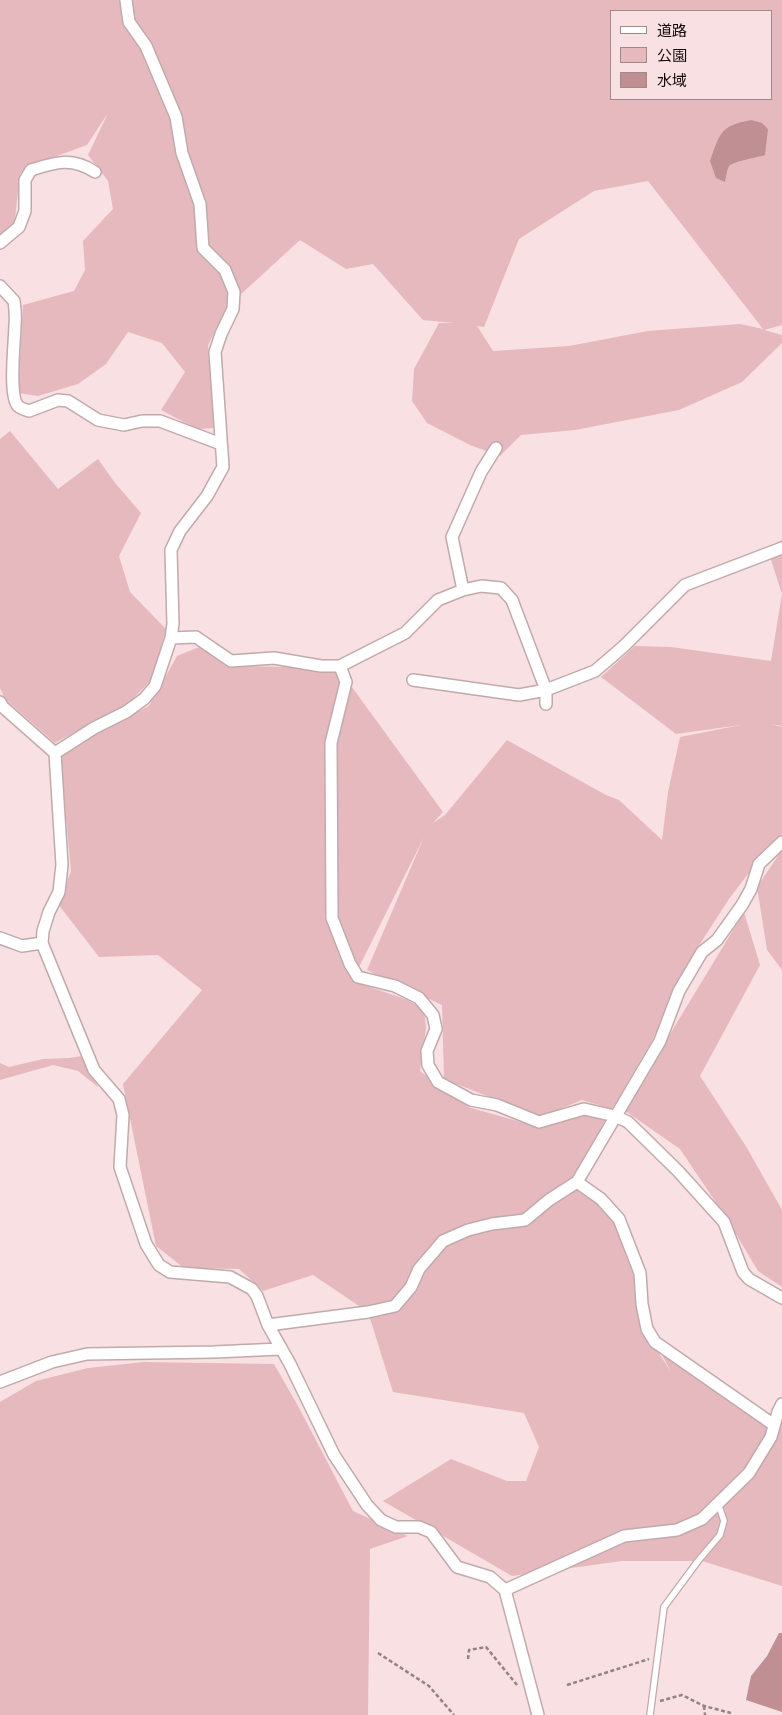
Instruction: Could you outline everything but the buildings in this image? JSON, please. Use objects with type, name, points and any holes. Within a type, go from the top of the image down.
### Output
[{"type":"street","points":[[55,753],[94,728],[126,712],[144,698],[155,686],[172,638],[171,550],[180,531],[207,496],[223,467],[215,352],[232,309],[234,292],[225,270],[203,248],[200,204],[182,153],[176,117],[146,46],[129,22],[126,0]]},
{"type":"street","points":[[0,243],[19,228],[26,211],[25,180],[31,170],[57,162],[84,165],[95,172]]},
{"type":"street","points":[[0,286],[14,301],[16,324],[13,345],[13,383],[14,396],[18,406],[29,411],[58,400],[68,401],[98,420],[124,425],[142,421],[160,421],[221,444]]},
{"type":"street","points":[[463,590],[452,537],[480,472],[496,448]]},
{"type":"street","points":[[413,680],[519,695],[546,690],[596,671],[685,585],[782,548]]},
{"type":"street","points":[[172,638],[196,637],[232,661],[274,658],[321,666],[340,666],[404,633],[438,600],[463,590],[481,586],[501,588],[512,600],[546,690],[546,704]]},
{"type":"street","points":[[340,666],[346,682],[331,744],[332,918],[350,964],[358,976],[395,986],[419,998],[433,1015],[436,1030],[427,1051],[428,1066],[438,1082],[471,1100],[497,1104],[539,1122],[584,1109],[615,1116],[628,1122],[678,1171],[724,1222],[743,1272],[749,1279],[782,1298]]},
{"type":"street","points":[[0,702],[3,707],[55,753],[62,865],[59,892],[49,912],[43,930],[42,943],[94,1070],[119,1099],[123,1115],[120,1167],[146,1244],[159,1265],[170,1272],[230,1277],[252,1289],[264,1311],[268,1325],[290,1364],[334,1456],[367,1505],[381,1520],[396,1526],[419,1527],[431,1532],[457,1567],[490,1577],[505,1590],[536,1714]]},
{"type":"street","points":[[268,1325],[368,1312],[395,1306],[411,1287],[419,1269],[443,1241],[476,1228],[525,1220],[549,1200],[577,1182],[660,1042],[679,991],[702,952],[717,940],[742,905],[751,889],[759,864],[782,842]]},
{"type":"street","points":[[0,938],[22,946],[42,943]]},
{"type":"street","points":[[577,1182],[601,1199],[619,1219],[640,1273],[642,1304],[647,1329],[655,1342],[774,1425]]},
{"type":"street","points":[[0,1382],[52,1362],[87,1354],[280,1349]]},
{"type":"street","points":[[505,1590],[624,1536],[677,1530],[702,1519],[749,1473],[771,1437],[782,1404]]},
{"type":"lane","points":[[650,1715],[664,1607],[720,1535],[724,1521],[718,1503]]},
{"type":"path","points":[[468,1660],[469,1650],[486,1647],[516,1685],[532,1692]]},
{"type":"path","points":[[378,1653],[429,1686],[454,1715]]},
{"type":"path","points":[[567,1685],[657,1657]]},
{"type":"path","points":[[651,1704],[682,1695],[704,1706],[731,1713]]},
{"type":"path","points":[[704,1706],[705,1715]]},
{"type":"green space","points":[[0,0],[782,0],[782,325],[764,330],[782,335],[782,343],[742,382],[679,410],[575,430],[521,435],[500,456],[470,445],[427,423],[412,401],[414,369],[439,323],[454,323],[423,320],[373,264],[346,269],[300,240],[227,307],[208,345],[214,428],[197,429],[161,410],[185,372],[162,343],[128,332],[106,364],[78,384],[38,396],[18,393],[23,305],[74,291],[85,270],[83,241],[113,209],[108,181],[88,155],[108,113],[87,145],[29,166],[20,174],[14,227],[0,239]],"holes":[[[648,181],[763,329],[740,324],[648,331],[569,346],[493,351],[477,326],[484,327],[519,239],[594,191]]]},
{"type":"green space","points":[[10,431],[58,489],[98,459],[115,483],[141,513],[119,556],[130,592],[166,629],[152,679],[129,703],[55,743],[5,699],[0,688],[0,439]]},
{"type":"green space","points":[[782,539],[782,594],[771,560]]},
{"type":"green space","points":[[782,594],[782,726],[771,724],[782,727],[782,834],[764,853],[729,899],[696,950],[652,1041],[612,1109],[582,1100],[540,1117],[444,1079],[442,1005],[367,970],[424,837],[352,981],[405,999],[424,1009],[426,1028],[420,1071],[468,1107],[538,1127],[583,1113],[605,1120],[577,1182],[601,1199],[627,1238],[653,1344],[671,1372],[655,1342],[772,1424],[782,1417],[782,1586],[702,1561],[622,1561],[512,1576],[383,1501],[451,1459],[507,1481],[526,1481],[539,1447],[524,1413],[393,1392],[368,1312],[313,1275],[263,1291],[239,1269],[184,1268],[156,1246],[123,1084],[202,990],[158,955],[99,957],[58,904],[71,871],[60,753],[149,706],[177,656],[199,647],[237,666],[338,668],[443,812],[433,823],[445,815],[507,740],[606,795],[619,800],[662,840],[668,792],[680,737],[741,725],[676,734],[601,677],[635,646],[671,647],[771,661]]},
{"type":"green space","points":[[782,850],[782,970],[767,950],[757,887]]},
{"type":"green space","points":[[744,912],[760,965],[700,1076],[747,1148],[782,1210],[782,1287],[758,1271],[727,1219],[680,1149],[624,1110]]},
{"type":"green space","points":[[82,1056],[98,1087],[78,1071],[53,1065],[0,1080],[0,1063],[9,1067],[43,1059]]},
{"type":"green space","points":[[144,1362],[274,1364],[353,1511],[408,1536],[370,1549],[368,1715],[0,1715],[0,1402],[36,1381],[88,1368]]},
{"type":"water","points":[[751,120],[762,123],[768,129],[765,155],[731,164],[728,168],[725,182],[716,178],[710,161],[719,137],[727,128]]},
{"type":"water","points":[[779,1633],[782,1633],[782,1712],[746,1700],[751,1676],[767,1656]]}]
